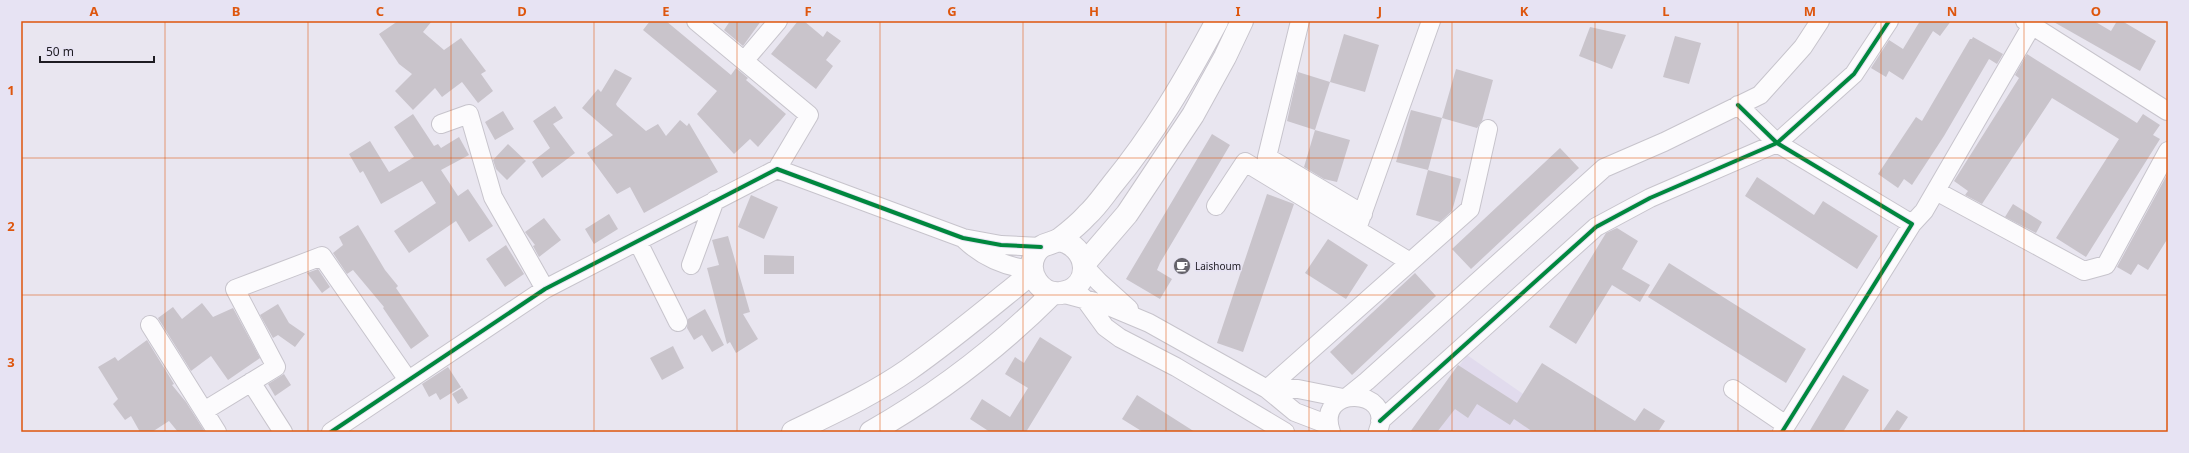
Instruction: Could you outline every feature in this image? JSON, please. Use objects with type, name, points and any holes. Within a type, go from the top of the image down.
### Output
[{"type":"highway","points":[[1057,293],[1044,289],[1036,282],[1032,272],[1032,262],[1049,244],[1088,215],[1125,169],[1166,112],[1216,21]]},
{"type":"highway","points":[[871,432],[894,419],[989,353],[1057,293],[1075,287],[1080,281],[1084,265],[1127,214],[1193,115],[1225,57],[1242,21]]},
{"type":"highway","points":[[1049,244],[1073,245],[1082,256],[1084,265]]},
{"type":"highway","points":[[793,432],[840,409],[906,371],[966,327],[1032,272]]},
{"type":"street","points":[[331,432],[546,289],[777,169],[809,115],[696,21]]},
{"type":"street","points":[[744,61],[778,21]]},
{"type":"street","points":[[1300,21],[1267,157],[1360,222],[1410,262]]},
{"type":"street","points":[[1360,222],[1431,21]]},
{"type":"street","points":[[1057,293],[1084,298],[1128,313],[1149,323],[1268,389],[1295,412],[1330,430],[1332,409],[1373,376],[1604,168],[1664,142],[1760,95],[1803,47],[1820,21]]},
{"type":"street","points":[[1379,428],[1596,227],[1650,198],[1778,143],[1854,74],[1889,21]]},
{"type":"street","points":[[1733,389],[1784,428],[1912,224],[1924,211],[2028,23],[2167,111]]},
{"type":"street","points":[[1738,105],[1778,143],[1912,224]]},
{"type":"street","points":[[441,124],[469,114],[493,197],[546,289]]},
{"type":"street","points":[[1268,389],[1470,209],[1488,129]]},
{"type":"street","points":[[1936,191],[2084,271],[2106,265],[2168,151]]},
{"type":"street","points":[[1216,206],[1245,162],[1360,222]]},
{"type":"street","points":[[777,169],[963,238],[1002,245],[1049,244]]},
{"type":"street","points":[[691,265],[715,200]]},
{"type":"street","points":[[963,238],[978,251],[994,261],[1006,266],[1032,272]]},
{"type":"street","points":[[638,242],[678,322]]},
{"type":"street","points":[[204,411],[276,367],[236,289],[322,256],[408,380]]},
{"type":"street","points":[[1084,265],[1114,297],[1149,323]]},
{"type":"street","points":[[1084,298],[1105,327],[1120,338],[1176,367],[1285,432]]},
{"type":"street","points":[[150,325],[217,432]]},
{"type":"street","points":[[251,382],[283,432]]},
{"type":"street","points":[[1268,389],[1306,390],[1344,398],[1361,397],[1369,400],[1378,413],[1379,428]]},
{"type":"shaded area","points":[[1467,355],[1578,432],[1412,432]]},
{"type":"building","points":[[398,21],[432,21],[423,32],[444,50],[461,38],[486,71],[481,74],[493,91],[478,103],[462,82],[442,97],[435,88],[413,110],[395,91],[412,74],[399,64],[379,34]]},
{"type":"building","points":[[650,21],[666,21],[731,75],[736,68],[748,78],[746,80],[786,114],[758,147],[750,139],[734,154],[697,114],[717,91],[643,30]]},
{"type":"building","points":[[730,21],[761,21],[743,46],[724,30]]},
{"type":"building","points":[[798,21],[804,21],[823,37],[827,31],[841,41],[826,60],[833,66],[816,89],[771,54]]},
{"type":"building","points":[[1920,21],[1951,21],[1940,36],[1933,31],[1903,80],[1889,71],[1886,77],[1871,68],[1889,40],[1903,49]]},
{"type":"building","points":[[2052,21],[2094,21],[2111,31],[2117,21],[2122,21],[2156,41],[2140,71]]},
{"type":"building","points":[[1590,27],[1626,35],[1612,69],[1579,56]]},
{"type":"building","points":[[1344,34],[1379,45],[1365,92],[1330,82]]},
{"type":"building","points":[[1675,36],[1701,43],[1689,84],[1663,77]]},
{"type":"building","points":[[1973,37],[2003,54],[1997,64],[1989,59],[1944,136],[1912,185],[1904,179],[1898,188],[1878,174],[1916,117],[1922,121],[1970,39]]},
{"type":"building","points":[[2027,54],[2137,123],[2143,114],[2160,125],[2153,135],[2160,139],[2086,257],[2056,238],[2119,139],[2052,98],[1982,204],[1965,195],[1968,191],[1954,181],[2019,78],[2015,75]]},
{"type":"building","points":[[615,69],[632,78],[616,104],[617,106],[646,131],[658,124],[666,136],[680,120],[687,126],[689,123],[718,172],[644,213],[630,187],[617,194],[587,153],[613,135],[582,108],[598,89],[601,92]]},
{"type":"building","points":[[1456,69],[1493,80],[1482,121],[1477,128],[1442,118]]},
{"type":"building","points":[[1298,72],[1330,82],[1315,130],[1287,121]]},
{"type":"building","points":[[555,106],[563,118],[553,124],[575,153],[542,178],[532,162],[550,148],[533,121]]},
{"type":"building","points":[[1411,110],[1442,118],[1428,170],[1396,162]]},
{"type":"building","points":[[503,111],[514,129],[495,140],[485,122]]},
{"type":"building","points":[[413,114],[434,146],[438,144],[441,148],[459,137],[469,155],[441,170],[458,196],[468,189],[493,226],[469,242],[456,221],[409,253],[394,231],[436,203],[422,181],[381,204],[363,171],[360,173],[349,154],[370,141],[389,172],[414,157],[394,127]]},
{"type":"building","points":[[1315,130],[1350,140],[1337,182],[1324,179],[1304,167]]},
{"type":"building","points":[[1212,134],[1230,145],[1160,263],[1157,270],[1172,279],[1160,299],[1126,279]]},
{"type":"building","points":[[508,144],[526,161],[507,180],[496,169],[493,160]]},
{"type":"building","points":[[1560,148],[1579,168],[1471,269],[1452,249]]},
{"type":"building","points":[[1428,170],[1461,179],[1452,211],[1440,222],[1416,215]]},
{"type":"building","points":[[2168,173],[2168,238],[2148,270],[2138,264],[2131,275],[2117,267]]},
{"type":"building","points":[[1757,177],[1814,215],[1823,201],[1878,236],[1857,269],[1745,196]]},
{"type":"building","points":[[1267,194],[1294,204],[1243,352],[1217,343]]},
{"type":"building","points":[[751,195],[778,207],[764,239],[738,227]]},
{"type":"building","points":[[2013,204],[2042,222],[2036,233],[2005,217]]},
{"type":"building","points":[[609,214],[618,229],[594,244],[585,229]]},
{"type":"building","points":[[544,218],[561,240],[539,257],[533,246],[535,245],[525,232]]},
{"type":"building","points":[[358,225],[385,270],[398,286],[396,288],[429,336],[411,349],[383,308],[384,307],[353,270],[347,274],[333,253],[343,245],[339,237]]},
{"type":"building","points":[[1617,228],[1638,241],[1622,269],[1650,285],[1640,302],[1612,285],[1576,344],[1549,327],[1606,233]]},
{"type":"building","points":[[728,236],[750,312],[743,314],[758,339],[736,353],[730,342],[727,344],[707,268],[719,265],[712,240]]},
{"type":"building","points":[[1328,239],[1368,265],[1346,299],[1305,273]]},
{"type":"building","points":[[506,245],[524,274],[505,287],[486,259]]},
{"type":"building","points":[[764,255],[794,256],[794,274],[764,274]]},
{"type":"building","points":[[1669,263],[1806,349],[1786,383],[1648,297]]},
{"type":"building","points":[[318,269],[330,287],[322,293],[307,273]]},
{"type":"building","points":[[1415,273],[1436,296],[1352,375],[1330,352]]},
{"type":"building","points":[[202,303],[213,317],[233,308],[260,358],[228,380],[211,356],[191,371],[158,318],[173,307],[182,319]]},
{"type":"building","points":[[278,304],[289,323],[305,334],[295,347],[278,335],[273,338],[260,315]]},
{"type":"building","points":[[705,309],[724,345],[712,352],[702,335],[694,340],[687,328],[688,319]]},
{"type":"building","points":[[1040,337],[1072,357],[1026,432],[990,432],[970,419],[982,399],[1010,417],[1028,388],[1005,374],[1015,357],[1024,363]]},
{"type":"building","points":[[147,340],[174,384],[172,385],[186,402],[205,432],[178,432],[169,421],[152,432],[140,432],[131,416],[125,420],[113,404],[118,399],[98,367],[115,357],[118,361]]},
{"type":"building","points":[[673,346],[684,368],[662,380],[650,358]]},
{"type":"building","points":[[1542,363],[1635,421],[1644,408],[1665,421],[1658,432],[1533,432],[1514,419],[1510,425],[1477,404],[1468,418],[1455,409],[1437,432],[1410,432],[1458,365],[1517,403]]},
{"type":"building","points":[[448,367],[461,387],[440,400],[436,393],[429,397],[422,384]]},
{"type":"building","points":[[284,374],[291,385],[275,396],[268,384]]},
{"type":"building","points":[[1843,375],[1869,390],[1843,432],[1809,432]]},
{"type":"building","points":[[462,388],[468,398],[458,404],[452,394]]},
{"type":"building","points":[[1137,395],[1195,432],[1143,432],[1122,419]]},
{"type":"building","points":[[1897,410],[1908,417],[1898,432],[1882,432]]},
{"type":"cycle path","points":[[1380,421],[1596,227],[1650,198],[1777,143],[1854,74],[1889,21]]},
{"type":"cycle path","points":[[1738,105],[1777,143],[1912,224],[1782,432]]},
{"type":"cycle path","points":[[331,432],[545,289],[777,169],[963,238],[1001,245],[1041,247]]},
{"type":"place","name":"Laishoum","points":[[1182,266]]}]
